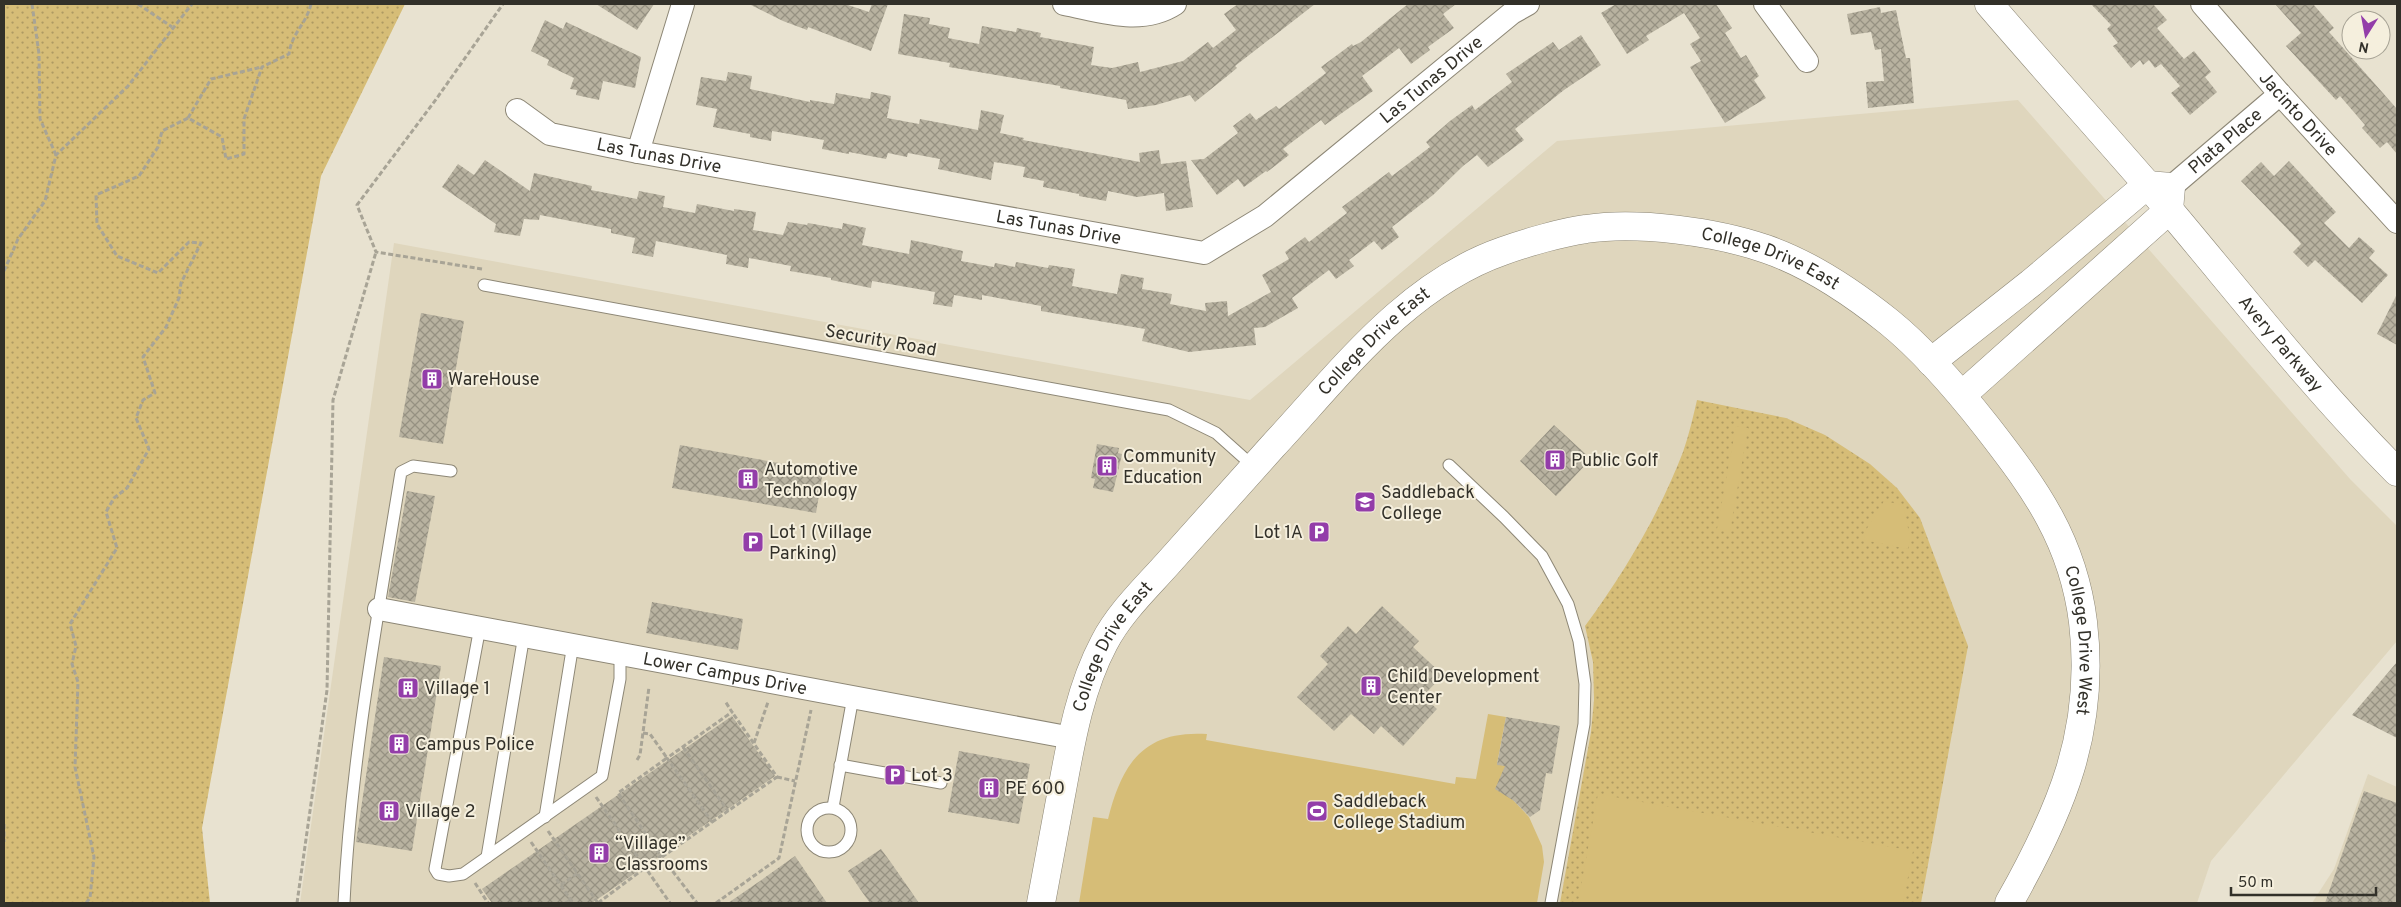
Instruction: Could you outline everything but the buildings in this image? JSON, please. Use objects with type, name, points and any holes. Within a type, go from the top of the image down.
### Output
[{"type":"street","points":[[638,152],[683,4]]},
{"type":"street","points":[[1064,4],[1136,17],[1151,16],[1175,4]]},
{"type":"street","name":"Las Tunas Drive","points":[[517,110],[550,134],[638,152],[1204,254],[1265,216],[1512,13],[1528,4]]},
{"type":"street","points":[[1765,4],[1808,61]]},
{"type":"street","name":"Avery Parkway","points":[[1989,4],[2162,194],[2294,359],[2365,440],[2397,472]]},
{"type":"street","name":"Jacinto Drive","points":[[2202,4],[2280,94],[2397,222]]},
{"type":"street","name":"Plata Place","points":[[2162,194],[2280,94]]},
{"type":"street","points":[[1931,362],[2031,282],[2162,194]]},
{"type":"street","points":[[1962,395],[2162,194]]},
{"type":"street","name":"College Drive East","points":[[1042,903],[1072,738],[1095,662],[1110,632],[1132,604],[1254,468],[1394,316],[1445,278],[1501,251],[1587,228],[1657,227],[1721,238],[1768,250],[1812,271],[1852,296],[1891,324],[1962,395]]},
{"type":"street","name":"College Drive West","points":[[1962,395],[2022,471],[2044,504],[2063,542],[2072,569],[2083,623],[2086,683],[2082,721],[2073,765],[2038,851],[2008,903]]},
{"type":"street","name":"Lower Campus Drive","points":[[379,609],[1072,738]]},
{"type":"lane","name":"Security Road","points":[[484,285],[1169,410],[1216,433],[1254,468]]},
{"type":"lane","points":[[1449,465],[1542,556],[1568,604],[1579,641],[1585,684],[1584,724],[1551,903]]},
{"type":"lane","points":[[344,903],[346,846],[354,772],[401,472],[412,466],[452,471]]},
{"type":"lane","points":[[480,627],[435,869],[438,874],[449,876],[463,874],[602,776],[620,679],[620,653]]},
{"type":"lane","points":[[487,857],[524,635]]},
{"type":"lane","points":[[545,817],[573,644]]},
{"type":"lane","points":[[833,807],[853,697]]},
{"type":"lane","points":[[840,765],[941,783]]},
{"type":"path","points":[[32,4],[39,54],[40,119],[56,155]]},
{"type":"path","points":[[138,4],[172,27]]},
{"type":"path","points":[[4,271],[18,239],[45,201],[56,155],[128,86],[172,27],[192,4]]},
{"type":"path","points":[[86,903],[90,898],[94,858],[75,766],[78,682],[72,664],[76,646],[70,624],[117,548],[106,512],[114,498],[126,488],[149,449],[136,418],[143,400],[155,393],[143,357],[166,327],[178,298],[181,283],[201,243],[189,242],[158,273],[117,256],[98,224],[96,195],[139,176],[158,147],[162,131],[188,118],[211,79],[262,67],[289,54],[291,40],[308,18],[311,4]]},
{"type":"path","points":[[297,903],[327,690],[332,400],[376,252],[357,205],[438,98],[503,4]]},
{"type":"path","points":[[188,118],[222,137],[226,159],[244,154],[244,119],[262,67]]},
{"type":"path","points":[[376,252],[482,269],[484,285]]},
{"type":"path","points":[[636,760],[640,755],[649,687]]},
{"type":"path","points":[[725,701],[777,777],[795,781]]},
{"type":"path","points":[[754,744],[768,702]]},
{"type":"path","points":[[716,903],[779,858],[811,710]]},
{"type":"path","points":[[618,792],[732,712]]},
{"type":"path","points":[[643,733],[650,734],[712,822]]},
{"type":"path","points":[[682,747],[728,811]]},
{"type":"path","points":[[548,830],[598,903],[662,856],[777,777]]},
{"type":"path","points":[[612,784],[697,903]]},
{"type":"path","points":[[596,796],[670,903]]},
{"type":"path","points":[[4,824],[4,842]]},
{"type":"path","points":[[531,842],[572,901],[565,903]]},
{"type":"path","points":[[561,885],[578,873]]},
{"type":"path","points":[[474,882],[488,903]]},
{"type":"shaded area","points":[[4,4],[405,4],[321,176],[202,828],[210,903],[4,903]]},
{"type":"shaded area","name":"Saddleback College","points":[[2018,100],[2350,479],[2397,526],[2397,641],[2211,861],[2197,903],[300,903],[394,243],[1250,400],[1557,141]]},
{"type":"shaded area","points":[[1697,400],[1786,418],[1825,435],[1870,464],[1897,488],[1920,518],[1968,646],[1921,903],[1560,903],[1591,732],[1594,700],[1593,662],[1585,626],[1627,564],[1663,498],[1683,452]]},
{"type":"shaded area","points":[[1736,426],[1748,428],[1730,531],[1717,529]]},
{"type":"shaded area","points":[[1884,501],[1903,505],[1910,537],[1908,549],[1864,540],[1866,530]]},
{"type":"shaded area","name":"Saddleback College Stadium","points":[[1488,714],[1506,717],[1497,764],[1505,766],[1514,801],[1529,817],[1542,846],[1544,862],[1537,903],[1079,903],[1093,817],[1108,819],[1114,799],[1129,766],[1139,754],[1152,744],[1185,734],[1207,734],[1206,740],[1455,784],[1456,777],[1476,779]]},
{"type":"shaded area","points":[[2368,774],[2397,787],[2397,903],[2312,903],[2334,869]]},
{"type":"shaded area","points":[[1598,794],[1913,851],[1903,903],[1578,903]]},
{"type":"place","name":"WareHouse","points":[[432,379]]},
{"type":"place","name":"Public Golf","points":[[1555,460]]},
{"type":"place","name":"Community Education","points":[[1107,466]]},
{"type":"place","name":"Automotive Technology","points":[[748,479]]},
{"type":"place","name":"Saddleback College","points":[[1365,502]]},
{"type":"place","name":"Lot 1A","points":[[1319,532]]},
{"type":"place","name":"Lot 1 (Village Parking)","points":[[753,542]]},
{"type":"place","name":"Child Development Center","points":[[1371,686]]},
{"type":"place","name":"Village 1","points":[[408,688]]},
{"type":"place","name":"Campus Police","points":[[399,744]]},
{"type":"place","name":"Lot 3","points":[[895,775]]},
{"type":"place","name":"PE 600","points":[[989,788]]},
{"type":"place","name":"Village 2","points":[[389,811]]},
{"type":"place","name":"Saddleback College Stadium","points":[[1317,811]]},
{"type":"place","name":"“Village” Classrooms","points":[[599,853]]}]
